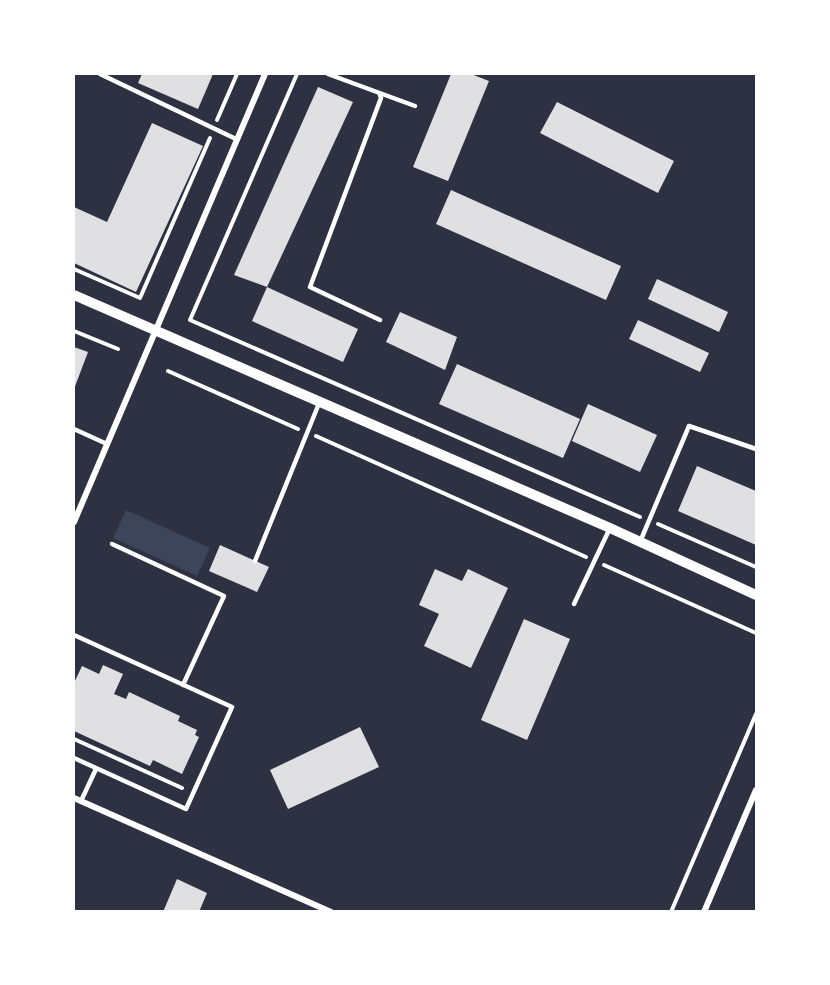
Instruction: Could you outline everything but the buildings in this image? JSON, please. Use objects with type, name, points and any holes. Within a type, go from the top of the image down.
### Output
[{"type":"street","points":[[74,522],[265,74]]},
{"type":"street","points":[[74,295],[610,528],[756,595]]},
{"type":"street","points":[[704,912],[756,790]]},
{"type":"street","points":[[74,798],[331,912]]},
{"type":"lane","points":[[100,74],[236,139]]},
{"type":"lane","points":[[115,81],[118,74]]},
{"type":"lane","points":[[328,74],[415,106]]},
{"type":"lane","points":[[380,95],[381,98],[310,287],[380,320]]},
{"type":"lane","points":[[255,561],[320,401]]},
{"type":"lane","points":[[640,542],[689,426],[756,449]]},
{"type":"lane","points":[[74,429],[107,444]]},
{"type":"lane","points":[[574,604],[610,528]]},
{"type":"lane","points":[[112,544],[224,596],[183,685]]},
{"type":"lane","points":[[74,635],[232,707],[186,809],[74,758]]},
{"type":"lane","points":[[81,801],[96,769]]},
{"type":"path","points":[[74,269],[140,298],[237,74]]},
{"type":"path","points":[[297,74],[190,320],[756,567]]},
{"type":"path","points":[[74,331],[118,349]]},
{"type":"path","points":[[168,371],[756,633]]},
{"type":"path","points":[[671,912],[756,714]]},
{"type":"path","points":[[74,739],[184,789],[188,779]]},
{"type":"shaded area","points":[[126,510],[210,548],[197,576],[113,538]]}]
